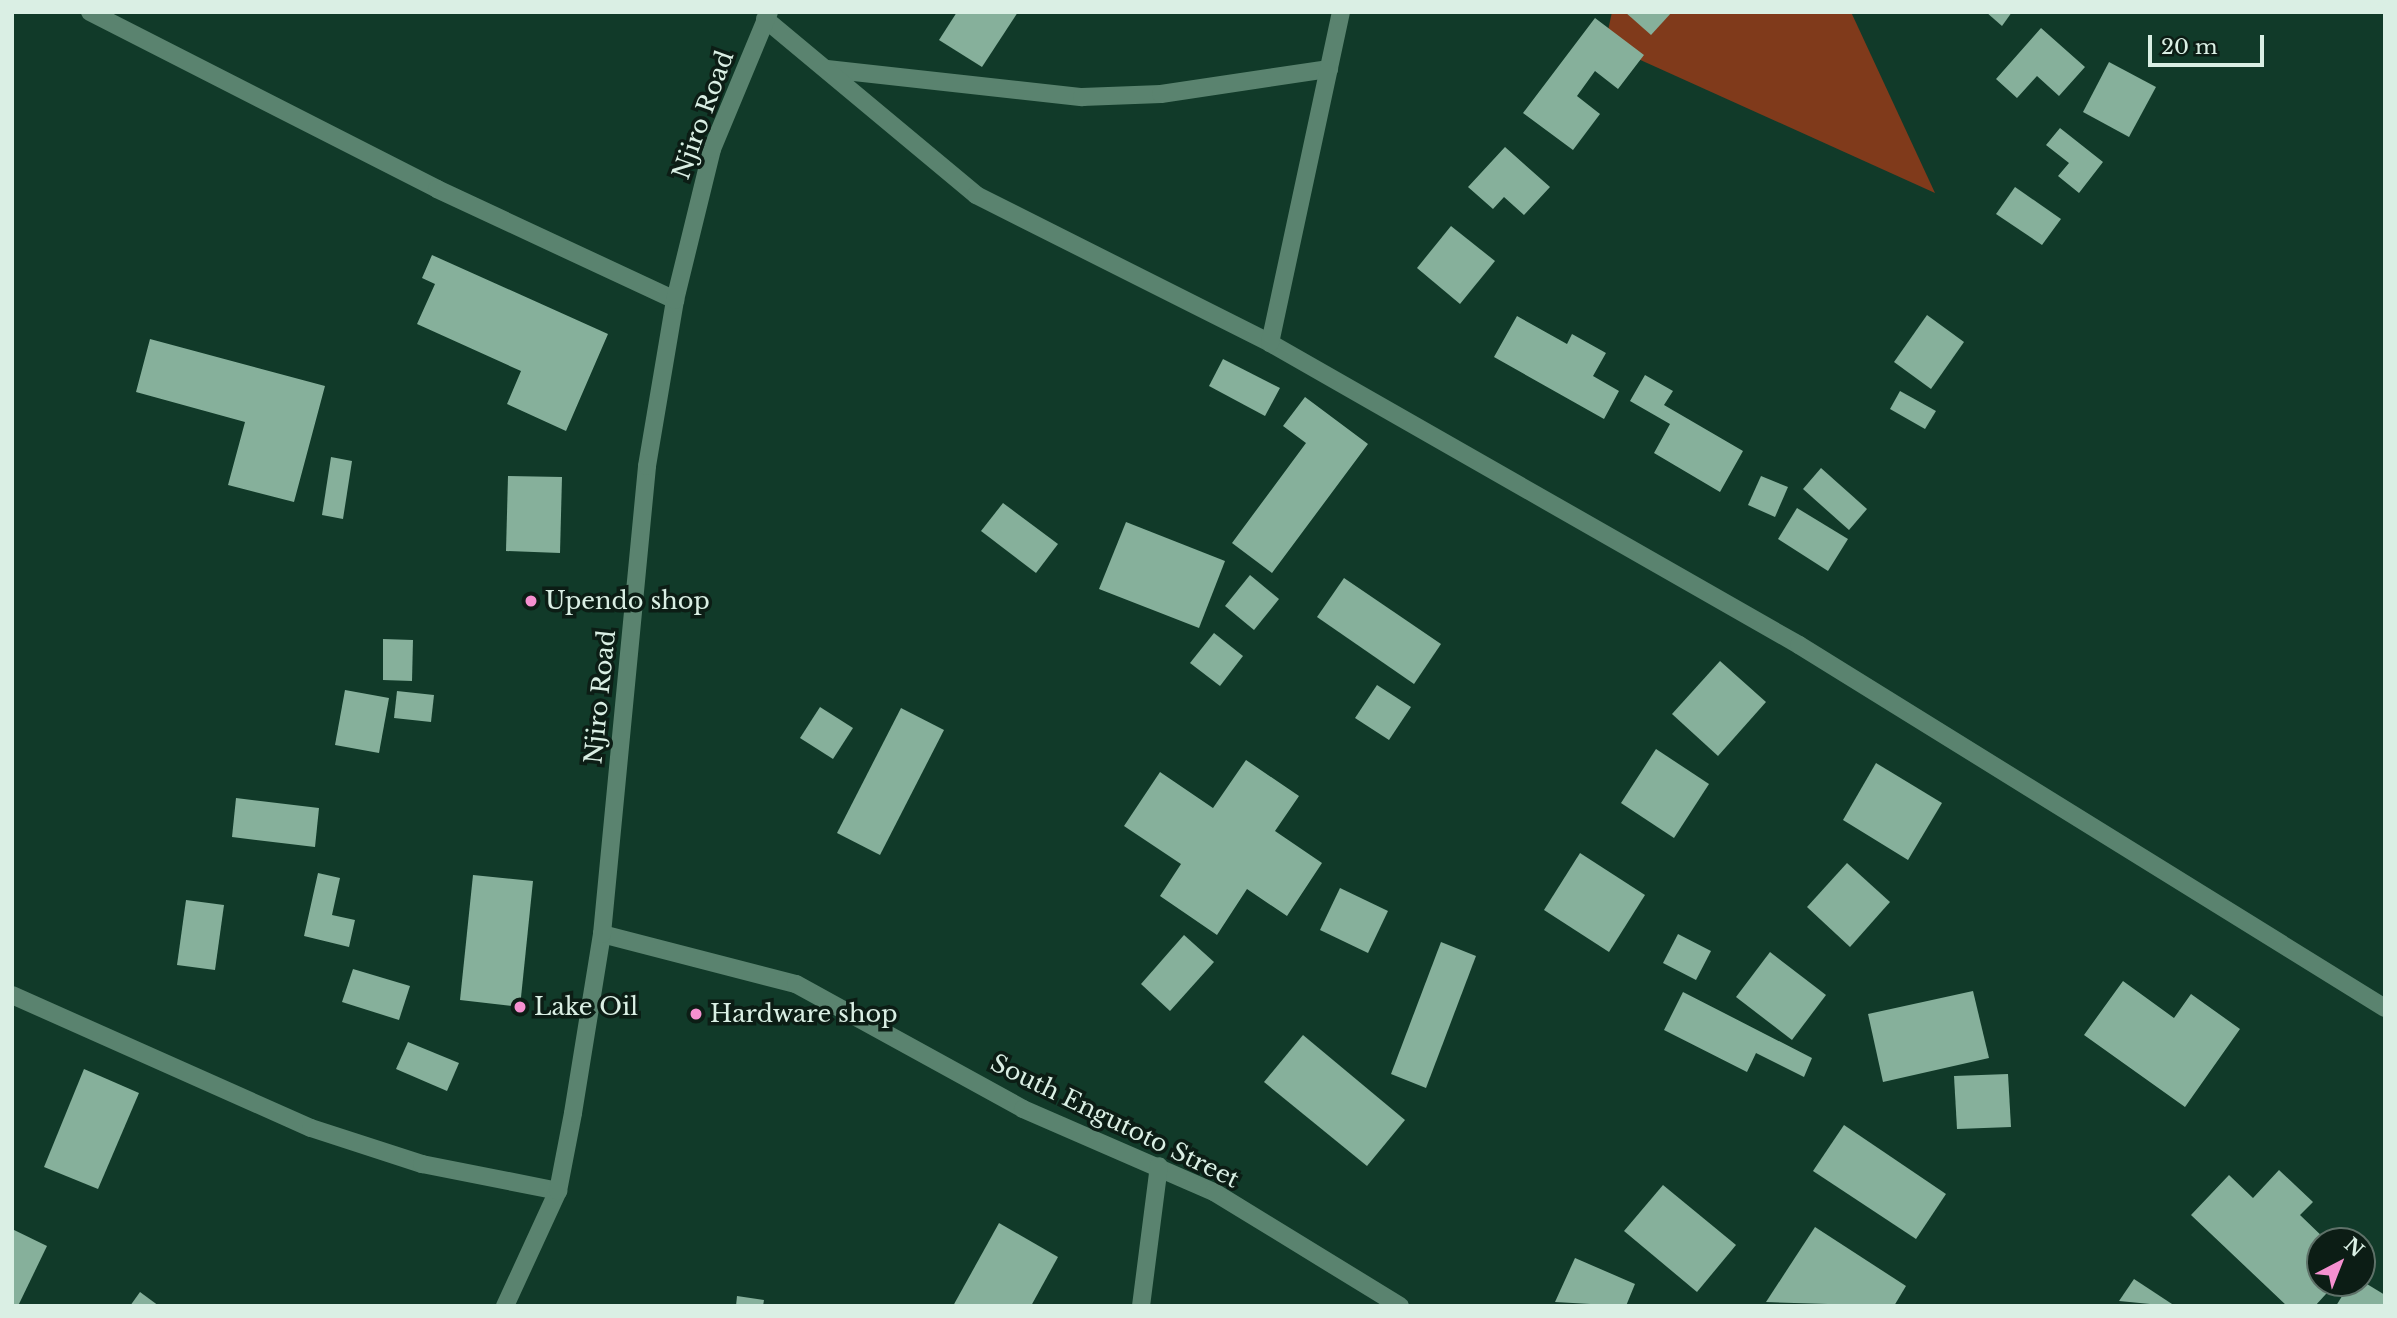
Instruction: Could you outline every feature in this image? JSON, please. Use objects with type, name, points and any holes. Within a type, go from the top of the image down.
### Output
[{"type":"street","points":[[90,12],[413,177],[675,300]]},
{"type":"street","points":[[1270,343],[1341,12]]},
{"type":"street","points":[[767,16],[976,195],[1270,343],[1799,645],[2384,1006]]},
{"type":"street","name":"Njiro Road","points":[[505,1306],[558,1191],[602,934],[647,466],[675,300],[712,149],[767,16]]},
{"type":"street","points":[[827,69],[1082,97],[1161,94],[1329,69]]},
{"type":"street","name":"South Engutoto Street","points":[[602,934],[796,984],[1023,1109],[1159,1166],[1401,1306]]},
{"type":"street","points":[[12,995],[310,1128],[422,1164],[558,1191]]},
{"type":"street","points":[[1141,1306],[1159,1166]]},
{"type":"shaded area","points":[[1612,12],[1851,12],[1935,193],[1605,44]]},
{"type":"building","points":[[957,12],[1018,12],[982,67],[939,40]]},
{"type":"building","points":[[1625,12],[1672,12],[1651,35]]},
{"type":"building","points":[[1986,12],[2012,12],[2002,26]]},
{"type":"building","points":[[1595,18],[1644,55],[1618,89],[1595,71],[1577,96],[1600,114],[1573,150],[1523,113]]},
{"type":"building","points":[[2041,28],[2085,67],[2059,96],[2037,76],[2017,98],[1996,79]]},
{"type":"building","points":[[2109,62],[2156,87],[2129,137],[2083,112]]},
{"type":"building","points":[[2060,128],[2103,162],[2079,193],[2058,176],[2069,163],[2046,145]]},
{"type":"building","points":[[1505,147],[1550,187],[1524,215],[1504,197],[1493,209],[1468,187]]},
{"type":"building","points":[[2015,187],[2061,219],[2042,245],[1996,214]]},
{"type":"building","points":[[1451,226],[1495,261],[1460,304],[1417,268]]},
{"type":"building","points":[[432,255],[608,334],[566,431],[507,404],[521,371],[417,324],[435,284],[422,278]]},
{"type":"building","points":[[1927,315],[1964,342],[1931,389],[1894,362]]},
{"type":"building","points":[[1517,316],[1567,344],[1572,334],[1606,353],[1593,376],[1619,391],[1604,419],[1494,357]]},
{"type":"building","points":[[150,339],[325,386],[294,502],[228,485],[245,422],[136,392]]},
{"type":"building","points":[[1223,359],[1280,388],[1265,416],[1209,386]]},
{"type":"building","points":[[1645,375],[1673,391],[1664,405],[1743,451],[1720,492],[1654,453],[1670,424],[1630,401]]},
{"type":"building","points":[[1900,391],[1936,411],[1925,429],[1890,409]]},
{"type":"building","points":[[1305,397],[1368,444],[1272,573],[1232,543],[1306,443],[1283,426]]},
{"type":"building","points":[[331,457],[352,461],[343,519],[322,515]]},
{"type":"building","points":[[1821,468],[1867,509],[1849,530],[1803,489]]},
{"type":"building","points":[[508,476],[562,477],[560,553],[506,551]]},
{"type":"building","points":[[1761,476],[1788,487],[1775,517],[1748,505]]},
{"type":"building","points":[[1003,503],[1058,544],[1036,573],[981,531]]},
{"type":"building","points":[[1797,508],[1848,539],[1828,571],[1778,539]]},
{"type":"building","points":[[1126,522],[1225,561],[1199,628],[1099,589]]},
{"type":"building","points":[[1250,575],[1279,599],[1254,630],[1225,606]]},
{"type":"building","points":[[1344,578],[1441,644],[1414,684],[1317,617]]},
{"type":"building","points":[[1214,633],[1243,656],[1220,686],[1190,663]]},
{"type":"building","points":[[383,639],[413,640],[412,681],[383,680]]},
{"type":"building","points":[[1720,661],[1766,702],[1718,756],[1672,714]]},
{"type":"building","points":[[1377,685],[1411,707],[1389,740],[1355,718]]},
{"type":"building","points":[[345,690],[389,698],[379,753],[335,745]]},
{"type":"building","points":[[397,691],[434,695],[431,722],[394,718]]},
{"type":"building","points":[[820,707],[853,728],[833,759],[800,738]]},
{"type":"building","points":[[901,708],[944,730],[880,855],[837,833]]},
{"type":"building","points":[[1656,749],[1709,784],[1674,838],[1621,803]]},
{"type":"building","points":[[1246,760],[1299,796],[1275,831],[1322,863],[1287,916],[1247,889],[1217,935],[1160,896],[1181,864],[1124,826],[1160,772],[1213,808]]},
{"type":"building","points":[[1876,763],[1942,803],[1908,860],[1843,820]]},
{"type":"building","points":[[236,798],[319,808],[315,847],[232,837]]},
{"type":"building","points":[[1580,853],[1645,895],[1609,952],[1544,910]]},
{"type":"building","points":[[1847,863],[1890,902],[1850,947],[1807,907]]},
{"type":"building","points":[[318,873],[340,878],[332,915],[355,920],[349,947],[304,936]]},
{"type":"building","points":[[473,875],[533,881],[520,1007],[460,1000]]},
{"type":"building","points":[[1340,888],[1388,911],[1368,953],[1320,930]]},
{"type":"building","points":[[186,900],[224,905],[215,970],[177,965]]},
{"type":"building","points":[[1678,934],[1711,951],[1696,980],[1663,963]]},
{"type":"building","points":[[1184,935],[1214,962],[1170,1011],[1141,984]]},
{"type":"building","points":[[1441,942],[1476,956],[1426,1088],[1391,1074]]},
{"type":"building","points":[[1770,952],[1826,995],[1792,1040],[1736,997]]},
{"type":"building","points":[[353,969],[410,986],[399,1020],[342,1002]]},
{"type":"building","points":[[2123,981],[2174,1018],[2191,994],[2240,1029],[2185,1107],[2084,1035]]},
{"type":"building","points":[[1973,991],[1989,1058],[1883,1082],[1868,1014]]},
{"type":"building","points":[[1683,992],[1812,1058],[1804,1077],[1756,1053],[1747,1072],[1664,1030]]},
{"type":"building","points":[[1303,1035],[1405,1120],[1367,1166],[1264,1082]]},
{"type":"building","points":[[408,1042],[459,1063],[447,1091],[396,1069]]},
{"type":"building","points":[[84,1069],[139,1093],[98,1189],[44,1167]]},
{"type":"building","points":[[2008,1074],[2011,1127],[1957,1129],[1954,1076]]},
{"type":"building","points":[[1844,1125],[1946,1194],[1916,1239],[1813,1171]]},
{"type":"building","points":[[2279,1170],[2313,1202],[2300,1215],[2312,1227],[2306,1227],[2306,1297],[2323,1297],[2315,1306],[2287,1306],[2191,1215],[2229,1175],[2253,1198]]},
{"type":"building","points":[[1663,1185],[1736,1245],[1697,1292],[1624,1231]]},
{"type":"building","points":[[999,1223],[1058,1257],[1031,1306],[953,1306]]},
{"type":"building","points":[[1815,1227],[1906,1286],[1894,1306],[1766,1302]]},
{"type":"building","points":[[12,1229],[47,1246],[18,1306],[12,1306]]},
{"type":"building","points":[[1575,1258],[1635,1284],[1626,1306],[1555,1302]]},
{"type":"building","points":[[2134,1279],[2172,1304],[2171,1306],[2119,1301]]},
{"type":"building","points":[[2376,1290],[2385,1295],[2385,1306],[2336,1306],[2341,1297],[2376,1297]]},
{"type":"building","points":[[140,1292],[159,1306],[130,1306]]},
{"type":"building","points":[[737,1296],[764,1300],[763,1306],[736,1306]]},
{"type":"place","name":"Upendo shop","points":[[531,601]]},
{"type":"place","name":"Lake Oil","points":[[520,1007]]},
{"type":"place","name":"Hardware shop","points":[[696,1014]]}]
